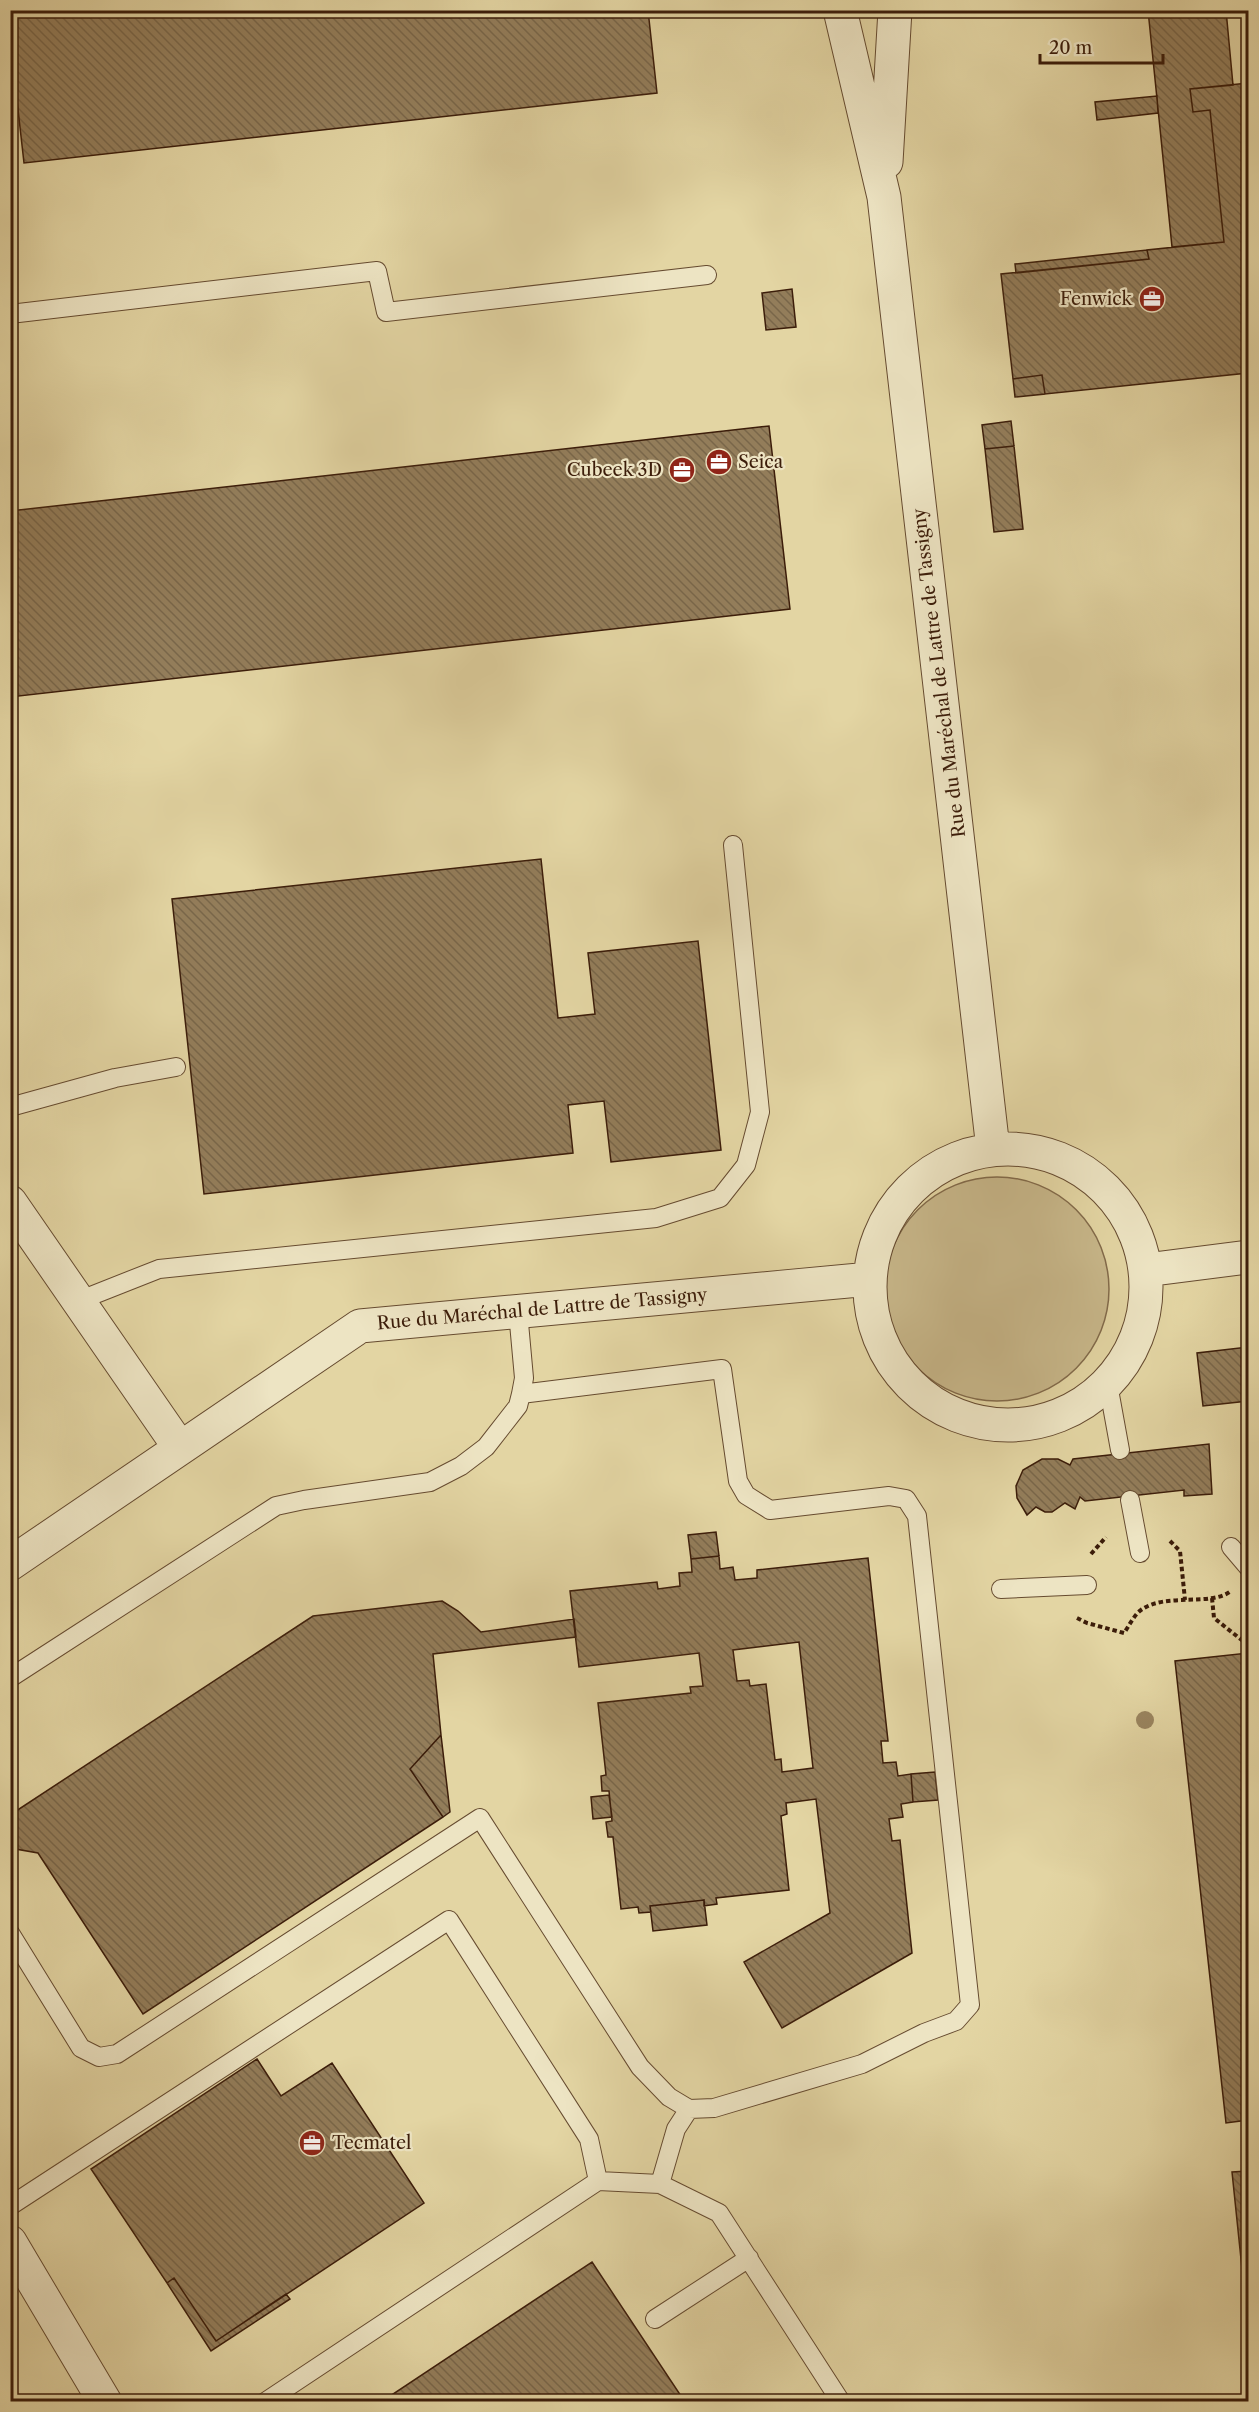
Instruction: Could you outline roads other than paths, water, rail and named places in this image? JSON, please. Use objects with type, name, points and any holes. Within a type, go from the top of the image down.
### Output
[{"type":"street","name":"Rue du Maréchal de Lattre de Tassigny","points":[[840,10],[884,197],[993,1149]]},
{"type":"street","name":"Rue du Maréchal de Lattre de Tassigny","points":[[884,197],[895,10]]},
{"type":"street","points":[[993,1149],[1036,1152],[1076,1167],[1084,1173],[1110,1194],[1134,1229],[1146,1270],[1145,1311],[1132,1351],[1108,1384],[1071,1411],[1028,1425],[982,1424],[945,1411],[912,1387],[888,1356],[873,1318],[870,1279],[877,1241],[896,1206],[922,1178],[956,1159],[993,1149]]},
{"type":"street","points":[[10,1202],[180,1449]]},
{"type":"street","points":[[1146,1270],[1248,1257]]},
{"type":"street","name":"Rue du Maréchal de Lattre de Tassigny","points":[[10,1564],[360,1326],[870,1279]]},
{"type":"street","points":[[10,2242],[105,2402]]},
{"type":"lane","points":[[10,314],[377,271],[386,312],[707,275]]},
{"type":"lane","points":[[78,1301],[159,1269],[656,1218],[720,1198],[746,1165],[760,1112],[733,845]]},
{"type":"lane","points":[[10,1107],[116,1078],[176,1067]]},
{"type":"lane","points":[[10,1678],[276,1506],[430,1482],[462,1466],[486,1447],[518,1406],[524,1378],[518,1312]]},
{"type":"lane","points":[[10,1933],[81,2048],[99,2057],[117,2054],[480,1818],[640,2067],[669,2097],[689,2109],[714,2108],[862,2064],[924,2033],[956,2021],[970,2005],[917,1516],[906,1498],[889,1496],[770,1510],[746,1495],[738,1481],[722,1369],[521,1394]]},
{"type":"lane","points":[[1108,1384],[1120,1450]]},
{"type":"lane","points":[[1130,1500],[1140,1553]]},
{"type":"lane","points":[[1231,1546],[1248,1567]]},
{"type":"lane","points":[[1001,1589],[1078,1586]]},
{"type":"lane","points":[[10,2206],[449,1920],[589,2139],[598,2181]]},
{"type":"lane","points":[[660,2184],[676,2129],[689,2109]]},
{"type":"lane","points":[[265,2402],[598,2181],[660,2184],[719,2213],[842,2402]]},
{"type":"lane","points":[[655,2319],[749,2258]]},
{"type":"place","name":"Fenwick","points":[[1152,299]]},
{"type":"place","name":"Seica","points":[[719,462]]},
{"type":"place","name":"Cubeek 3D","points":[[682,470]]},
{"type":"place","name":"Tecmatel","points":[[312,2143]]}]
